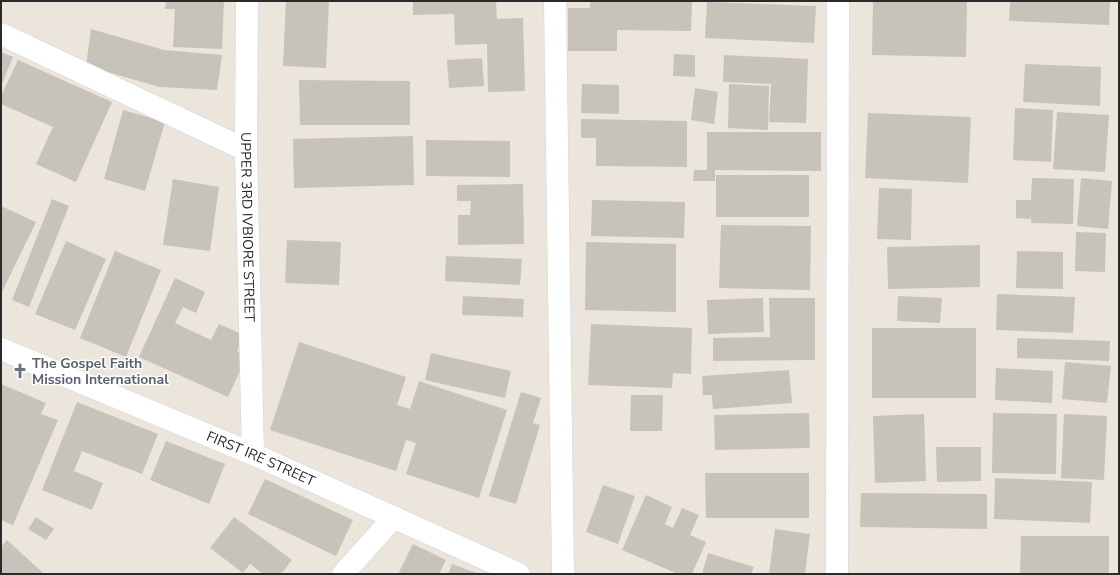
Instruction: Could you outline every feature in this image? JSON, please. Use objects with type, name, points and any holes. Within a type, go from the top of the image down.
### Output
[{"type":"street","name":"UPPER 3RD IVBIORE STREET","points":[[247,1],[246,150],[253,454]]},
{"type":"street","points":[[555,1],[563,574]]},
{"type":"street","points":[[837,574],[838,1]]},
{"type":"street","points":[[1,34],[246,150]]},
{"type":"street","name":"FIRST IRE STREET","points":[[1,349],[253,454],[519,574]]},
{"type":"street","points":[[343,574],[394,517]]},
{"type":"building","points":[[166,1],[224,1],[222,49],[173,47],[175,9],[165,9]]},
{"type":"building","points":[[286,1],[329,1],[326,68],[283,66]]},
{"type":"building","points":[[413,1],[496,1],[497,19],[523,18],[525,91],[488,92],[487,44],[455,45],[454,14],[413,15]]},
{"type":"building","points":[[590,1],[692,1],[691,31],[617,30],[617,51],[568,51],[568,8],[590,8]]},
{"type":"building","points":[[873,1],[967,1],[966,57],[872,55]]},
{"type":"building","points":[[1010,1],[1110,1],[1109,25],[1009,21]]},
{"type":"building","points":[[707,2],[816,6],[814,43],[705,38]]},
{"type":"building","points":[[91,29],[164,50],[222,55],[217,90],[160,87],[86,66]]},
{"type":"building","points":[[1,52],[13,57],[1,86]]},
{"type":"building","points":[[674,54],[695,55],[695,77],[673,76]]},
{"type":"building","points":[[724,55],[808,59],[806,123],[769,122],[771,84],[723,82]]},
{"type":"building","points":[[482,58],[484,86],[449,88],[447,60]]},
{"type":"building","points":[[18,60],[112,102],[76,182],[36,164],[53,127],[1,104],[1,96]]},
{"type":"building","points":[[1025,64],[1101,67],[1100,106],[1023,102]]},
{"type":"building","points":[[299,80],[410,81],[410,125],[300,125]]},
{"type":"building","points":[[582,84],[619,85],[619,114],[581,113]]},
{"type":"building","points":[[729,84],[769,86],[768,130],[728,128]]},
{"type":"building","points":[[695,88],[718,92],[714,124],[691,120]]},
{"type":"building","points":[[1015,108],[1053,110],[1051,162],[1013,160]]},
{"type":"building","points":[[123,110],[165,122],[145,191],[104,179]]},
{"type":"building","points":[[1057,112],[1109,115],[1105,172],[1053,169]]},
{"type":"building","points":[[868,113],[971,117],[968,183],[865,178]]},
{"type":"building","points":[[581,119],[687,121],[687,167],[596,166],[596,138],[581,138]]},
{"type":"building","points":[[707,132],[821,132],[821,171],[715,170],[715,181],[693,181],[694,170],[707,170]]},
{"type":"building","points":[[413,136],[414,185],[294,188],[293,139]]},
{"type":"building","points":[[426,140],[510,141],[510,177],[426,176]]},
{"type":"building","points":[[716,175],[809,175],[809,217],[716,217]]},
{"type":"building","points":[[1032,178],[1074,179],[1073,224],[1031,223],[1031,214],[1030,219],[1016,218],[1016,200],[1031,200]]},
{"type":"building","points":[[1081,178],[1112,181],[1108,229],[1077,226]]},
{"type":"building","points":[[173,179],[219,187],[210,251],[163,245]]},
{"type":"building","points":[[523,184],[524,244],[458,245],[458,215],[470,215],[471,201],[457,201],[457,185]]},
{"type":"building","points":[[879,188],[912,189],[911,240],[877,239]]},
{"type":"building","points":[[52,199],[69,206],[29,307],[12,300]]},
{"type":"building","points":[[592,200],[685,202],[684,238],[591,236]]},
{"type":"building","points":[[1,206],[36,222],[1,294]]},
{"type":"building","points":[[721,225],[811,226],[810,290],[719,288]]},
{"type":"building","points":[[1076,232],[1106,233],[1105,272],[1075,271]]},
{"type":"building","points":[[287,240],[341,242],[339,285],[285,283]]},
{"type":"building","points":[[66,241],[106,259],[75,330],[35,314]]},
{"type":"building","points":[[586,242],[676,244],[676,312],[585,310]]},
{"type":"building","points":[[980,245],[980,287],[888,289],[887,247]]},
{"type":"building","points":[[115,251],[161,270],[126,357],[80,338]]},
{"type":"building","points":[[1017,251],[1063,252],[1063,289],[1016,288]]},
{"type":"building","points":[[446,256],[522,259],[520,285],[445,281]]},
{"type":"building","points":[[175,278],[205,292],[196,313],[183,307],[175,323],[211,340],[219,324],[244,335],[237,351],[247,356],[228,397],[139,357]]},
{"type":"building","points":[[997,294],[1075,297],[1073,333],[996,330]]},
{"type":"building","points":[[463,296],[524,299],[523,317],[462,315]]},
{"type":"building","points":[[898,296],[942,298],[940,323],[897,321]]},
{"type":"building","points":[[763,298],[764,332],[708,334],[707,300]]},
{"type":"building","points":[[769,298],[815,298],[815,360],[713,361],[713,338],[770,337]]},
{"type":"building","points":[[591,324],[692,328],[691,374],[673,373],[672,388],[588,385]]},
{"type":"building","points":[[872,328],[976,328],[976,398],[872,398]]},
{"type":"building","points":[[1017,338],[1110,341],[1109,361],[1017,358]]},
{"type":"building","points":[[299,342],[406,377],[397,405],[410,409],[419,381],[507,410],[479,498],[406,474],[416,443],[406,440],[396,471],[270,430]]},
{"type":"building","points":[[431,353],[511,371],[505,398],[425,380]]},
{"type":"building","points":[[1065,362],[1111,366],[1107,403],[1062,399]]},
{"type":"building","points":[[996,368],[1053,371],[1052,403],[995,400]]},
{"type":"building","points":[[789,370],[792,403],[713,409],[712,395],[703,395],[702,376]]},
{"type":"building","points":[[1,384],[46,403],[41,414],[58,420],[13,525],[1,520]]},
{"type":"building","points":[[521,392],[541,398],[533,423],[540,425],[516,504],[489,496]]},
{"type":"building","points":[[631,395],[663,395],[662,431],[630,431]]},
{"type":"building","points":[[77,402],[158,434],[142,474],[82,451],[74,471],[103,483],[92,510],[42,490]]},
{"type":"building","points":[[809,413],[810,448],[715,450],[714,415]]},
{"type":"building","points":[[993,413],[1057,414],[1056,474],[992,473]]},
{"type":"building","points":[[924,414],[926,481],[875,483],[873,416]]},
{"type":"building","points":[[1064,414],[1107,416],[1104,480],[1061,478]]},
{"type":"building","points":[[166,441],[225,464],[209,504],[150,480]]},
{"type":"building","points":[[936,447],[981,447],[981,481],[937,482]]},
{"type":"building","points":[[705,473],[809,473],[809,518],[706,518]]},
{"type":"building","points":[[995,478],[1092,482],[1090,523],[994,519]]},
{"type":"building","points":[[265,479],[353,520],[336,556],[248,514]]},
{"type":"building","points":[[603,485],[635,496],[618,544],[586,532]]},
{"type":"building","points":[[861,493],[987,494],[987,529],[860,527]]},
{"type":"building","points":[[646,495],[672,507],[665,524],[673,528],[682,508],[699,515],[690,535],[706,542],[692,574],[678,574],[622,550]]},
{"type":"building","points":[[36,517],[54,529],[46,540],[28,529]]},
{"type":"building","points":[[234,517],[292,560],[281,574],[263,574],[250,564],[243,573],[210,548]]},
{"type":"building","points":[[775,529],[810,534],[805,574],[769,574]]},
{"type":"building","points":[[1021,536],[1109,536],[1109,574],[1020,574]]},
{"type":"building","points":[[7,540],[42,572],[40,574],[1,574],[1,547]]},
{"type":"building","points":[[413,544],[446,560],[439,574],[398,574]]},
{"type":"building","points":[[708,553],[754,567],[751,574],[702,574]]},
{"type":"building","points":[[452,564],[479,574],[448,574]]},
{"type":"place","name":"The Gospel Faith Mission International","points":[[20,371]]}]
